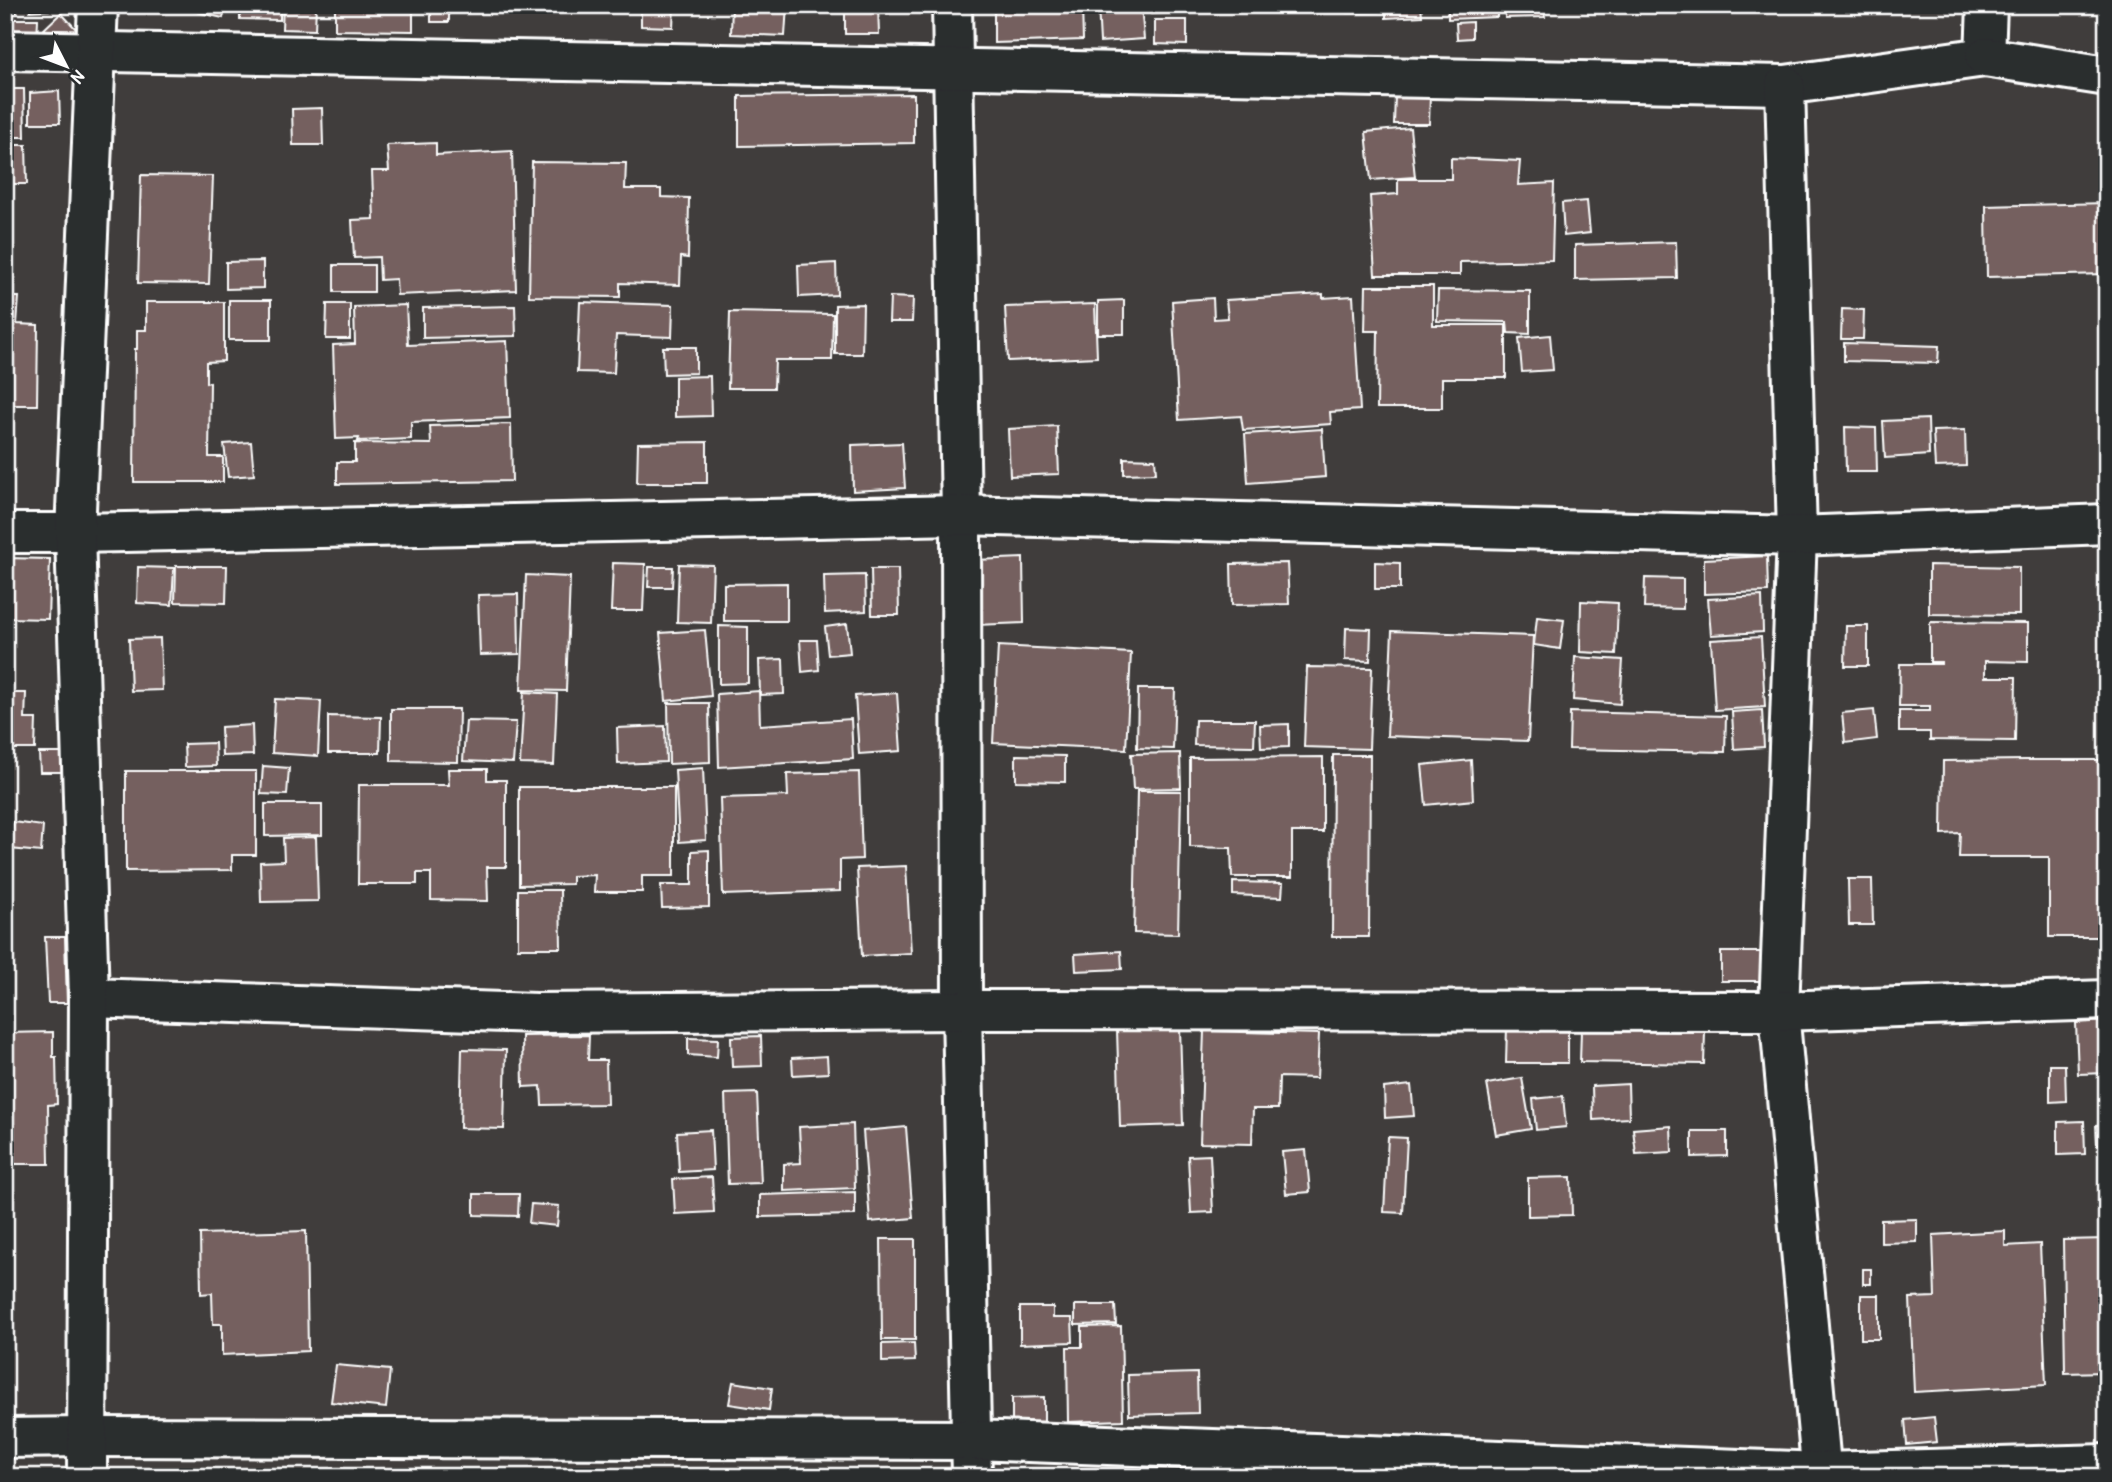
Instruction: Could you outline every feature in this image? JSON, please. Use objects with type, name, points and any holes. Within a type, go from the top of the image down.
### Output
[{"type":"street","points":[[87,1477],[89,998],[75,533],[98,5]]},
{"type":"street","points":[[952,5],[961,515],[962,1010],[972,1477]]},
{"type":"street","points":[[1985,57],[1986,5]]},
{"type":"street","points":[[5,51],[1785,85],[1985,57],[2107,76]]},
{"type":"street","points":[[1785,85],[1797,536],[1779,1011],[1822,1474]]},
{"type":"street","points":[[5,533],[961,515],[1797,536],[2107,524]]},
{"type":"street","points":[[89,998],[536,1013],[962,1010],[1779,1011],[2107,1000]]},
{"type":"street","points":[[5,1438],[973,1440],[1822,1474],[2107,1464]]},
{"type":"building","points":[[5,5],[18,5],[17,12],[5,12]]},
{"type":"building","points":[[30,5],[49,5],[49,10],[30,11]]},
{"type":"building","points":[[166,5],[226,5],[223,18]]},
{"type":"building","points":[[240,5],[280,5],[280,20],[240,19]]},
{"type":"building","points":[[283,5],[316,5],[315,30],[282,29]]},
{"type":"building","points":[[335,5],[413,5],[413,31],[335,30]]},
{"type":"building","points":[[431,5],[449,5],[449,22],[431,22]]},
{"type":"building","points":[[489,5],[513,5],[513,12],[489,11]]},
{"type":"building","points":[[641,5],[674,5],[673,27],[641,26]]},
{"type":"building","points":[[732,5],[787,5],[785,36],[731,34]]},
{"type":"building","points":[[1082,5],[1083,40],[994,43],[994,7]]},
{"type":"building","points":[[1098,5],[1141,5],[1144,39],[1100,42]]},
{"type":"building","points":[[1150,5],[1184,5],[1185,12],[1151,14]]},
{"type":"building","points":[[1347,5],[1378,5],[1378,12],[1347,13]]},
{"type":"building","points":[[1386,5],[1421,5],[1422,16],[1386,18]]},
{"type":"building","points":[[1448,5],[1497,5],[1497,17],[1448,19]]},
{"type":"building","points":[[1505,5],[1544,5],[1545,17],[1505,18]]},
{"type":"building","points":[[1687,5],[1740,5],[1740,9],[1687,9]]},
{"type":"building","points":[[878,7],[879,34],[845,34],[845,8]]},
{"type":"building","points":[[61,13],[78,31],[59,50],[42,31]]},
{"type":"building","points":[[5,19],[38,19],[37,41],[5,41]]},
{"type":"building","points":[[1155,20],[1187,20],[1187,45],[1155,44]]},
{"type":"building","points":[[1472,22],[1472,38],[1457,39],[1456,23]]},
{"type":"building","points":[[5,89],[24,89],[25,137],[5,137]]},
{"type":"building","points":[[59,91],[60,123],[30,123],[30,93]]},
{"type":"building","points":[[914,94],[914,143],[739,146],[739,96]]},
{"type":"building","points":[[1395,95],[1430,95],[1429,124],[1394,124]]},
{"type":"building","points":[[322,108],[323,145],[293,145],[292,109]]},
{"type":"building","points":[[1410,128],[1415,177],[1371,180],[1366,132]]},
{"type":"building","points":[[436,143],[436,155],[512,151],[516,290],[397,295],[396,279],[380,280],[379,257],[354,258],[352,220],[374,219],[372,171],[389,171],[387,145]]},
{"type":"building","points":[[5,145],[26,145],[27,184],[5,184]]},
{"type":"building","points":[[1451,158],[1520,161],[1518,185],[1554,183],[1552,260],[1460,262],[1460,275],[1375,275],[1370,196],[1398,194],[1398,179],[1451,179]]},
{"type":"building","points":[[532,162],[626,163],[625,189],[661,189],[661,197],[689,198],[688,258],[681,257],[680,285],[620,283],[620,297],[529,296]]},
{"type":"building","points":[[141,175],[213,176],[209,284],[138,283]]},
{"type":"building","points":[[1587,201],[1590,233],[1564,236],[1562,203]]},
{"type":"building","points":[[2107,203],[2107,274],[1987,277],[1986,206]]},
{"type":"building","points":[[1676,242],[1677,278],[1575,280],[1575,245]]},
{"type":"building","points":[[263,261],[263,288],[226,289],[226,262]]},
{"type":"building","points":[[836,263],[837,295],[799,297],[798,265]]},
{"type":"building","points":[[334,265],[374,265],[374,292],[334,292]]},
{"type":"building","points":[[1366,286],[1433,286],[1433,325],[1506,325],[1506,378],[1442,378],[1442,408],[1377,408],[1378,331],[1365,331]]},
{"type":"building","points":[[1438,290],[1530,291],[1530,334],[1508,333],[1507,322],[1437,321]]},
{"type":"building","points":[[1323,294],[1323,298],[1353,296],[1360,410],[1330,412],[1331,424],[1243,430],[1241,416],[1179,420],[1172,301],[1213,298],[1214,319],[1228,318],[1226,300]]},
{"type":"building","points":[[5,297],[19,297],[17,324],[38,325],[37,405],[5,405]]},
{"type":"building","points":[[890,297],[913,298],[912,322],[889,322]]},
{"type":"building","points":[[229,300],[271,300],[271,340],[229,340]]},
{"type":"building","points":[[1124,300],[1124,334],[1098,334],[1098,301]]},
{"type":"building","points":[[146,302],[224,302],[224,361],[206,362],[206,383],[210,382],[209,457],[223,457],[223,482],[134,482],[135,349],[137,330],[146,330]]},
{"type":"building","points":[[580,302],[673,305],[672,337],[616,335],[614,373],[577,372]]},
{"type":"building","points":[[327,304],[350,304],[350,339],[326,339]]},
{"type":"building","points":[[863,304],[862,354],[835,354],[835,305]]},
{"type":"building","points":[[1095,304],[1097,357],[1008,361],[1005,307]]},
{"type":"building","points":[[406,305],[408,345],[507,341],[510,418],[411,422],[411,439],[336,439],[333,345],[355,344],[354,307]]},
{"type":"building","points":[[515,306],[516,336],[423,338],[423,308]]},
{"type":"building","points":[[1842,309],[1864,310],[1863,339],[1841,339]]},
{"type":"building","points":[[730,312],[833,314],[832,360],[775,360],[774,388],[728,388]]},
{"type":"building","points":[[1550,335],[1553,370],[1522,372],[1519,338]]},
{"type":"building","points":[[1844,343],[1939,346],[1938,363],[1844,361]]},
{"type":"building","points":[[663,347],[696,347],[696,373],[664,374]]},
{"type":"building","points":[[710,376],[711,416],[675,417],[675,377]]},
{"type":"building","points":[[1928,419],[1929,455],[1885,458],[1883,421]]},
{"type":"building","points":[[511,424],[512,481],[337,484],[337,462],[355,462],[355,443],[431,444],[430,426]]},
{"type":"building","points":[[1057,426],[1059,474],[1010,476],[1008,429]]},
{"type":"building","points":[[1845,427],[1876,428],[1877,472],[1846,472]]},
{"type":"building","points":[[1322,429],[1325,477],[1248,483],[1245,434]]},
{"type":"building","points":[[1965,430],[1966,466],[1935,467],[1933,431]]},
{"type":"building","points":[[251,442],[254,475],[228,477],[224,444]]},
{"type":"building","points":[[707,442],[707,483],[637,483],[638,443]]},
{"type":"building","points":[[902,443],[905,488],[853,491],[852,445]]},
{"type":"building","points":[[1124,458],[1155,459],[1156,473],[1124,474]]},
{"type":"building","points":[[1767,556],[1768,592],[1704,594],[1704,559]]},
{"type":"building","points":[[5,558],[50,559],[48,619],[5,618]]},
{"type":"building","points":[[1023,558],[1024,623],[976,625],[975,560]]},
{"type":"building","points":[[1375,562],[1400,563],[1400,589],[1375,589]]},
{"type":"building","points":[[613,563],[645,564],[643,611],[611,611]]},
{"type":"building","points":[[1287,563],[1289,604],[1232,605],[1231,564]]},
{"type":"building","points":[[679,564],[713,565],[711,623],[677,622]]},
{"type":"building","points":[[1929,565],[2019,567],[2019,615],[1929,614]]},
{"type":"building","points":[[176,566],[227,566],[226,603],[175,602]]},
{"type":"building","points":[[138,567],[174,568],[172,605],[137,603]]},
{"type":"building","points":[[649,567],[673,567],[672,587],[648,587]]},
{"type":"building","points":[[871,569],[898,569],[899,615],[872,615]]},
{"type":"building","points":[[526,575],[570,577],[566,691],[521,690]]},
{"type":"building","points":[[865,575],[866,611],[825,613],[824,576]]},
{"type":"building","points":[[1645,578],[1683,579],[1683,609],[1644,608]]},
{"type":"building","points":[[787,583],[787,621],[724,621],[724,584]]},
{"type":"building","points":[[518,594],[519,654],[480,655],[478,595]]},
{"type":"building","points":[[1762,596],[1763,632],[1711,635],[1708,599]]},
{"type":"building","points":[[1581,601],[1618,603],[1616,654],[1580,652]]},
{"type":"building","points":[[1537,617],[1564,620],[1560,649],[1534,645]]},
{"type":"building","points":[[1930,622],[2028,623],[2028,662],[1985,661],[1985,677],[2016,677],[2015,741],[1930,740],[1930,732],[1899,732],[1899,711],[1930,711],[1930,706],[1899,706],[1900,664],[1941,664],[1930,662]]},
{"type":"building","points":[[847,624],[850,653],[828,655],[825,627]]},
{"type":"building","points":[[719,626],[748,627],[748,683],[719,684]]},
{"type":"building","points":[[1846,626],[1868,626],[1868,666],[1845,666]]},
{"type":"building","points":[[1346,628],[1371,629],[1370,661],[1345,660]]},
{"type":"building","points":[[705,630],[711,696],[666,701],[660,633]]},
{"type":"building","points":[[1392,631],[1533,636],[1528,741],[1387,736]]},
{"type":"building","points":[[1761,637],[1765,707],[1715,710],[1711,640]]},
{"type":"building","points":[[160,638],[162,690],[131,691],[129,639]]},
{"type":"building","points":[[800,640],[817,640],[819,670],[802,672]]},
{"type":"building","points":[[998,646],[1131,653],[1126,749],[993,743]]},
{"type":"building","points":[[1575,657],[1623,660],[1620,704],[1573,700]]},
{"type":"building","points":[[783,659],[784,694],[760,695],[759,660]]},
{"type":"building","points":[[1307,667],[1372,668],[1369,749],[1304,747]]},
{"type":"building","points":[[1138,689],[1175,689],[1173,749],[1137,748]]},
{"type":"building","points":[[759,691],[760,725],[851,719],[853,759],[719,767],[717,694]]},
{"type":"building","points":[[524,692],[557,694],[554,765],[520,764]]},
{"type":"building","points":[[5,693],[26,693],[25,719],[36,719],[35,749],[5,749]]},
{"type":"building","points":[[897,693],[901,751],[859,754],[855,696]]},
{"type":"building","points":[[275,699],[321,701],[318,756],[272,753]]},
{"type":"building","points":[[668,703],[709,703],[710,762],[669,764]]},
{"type":"building","points":[[391,709],[459,709],[458,762],[391,761]]},
{"type":"building","points":[[1762,710],[1764,747],[1734,749],[1732,712]]},
{"type":"building","points":[[1874,710],[1877,739],[1845,743],[1842,713]]},
{"type":"building","points":[[1570,712],[1726,716],[1725,752],[1569,749]]},
{"type":"building","points":[[328,716],[381,717],[380,753],[328,753]]},
{"type":"building","points":[[1195,720],[1255,720],[1254,746],[1194,745]]},
{"type":"building","points":[[466,721],[516,722],[513,763],[463,761]]},
{"type":"building","points":[[1289,724],[1289,747],[1261,748],[1260,725]]},
{"type":"building","points":[[252,725],[253,755],[222,756],[221,727]]},
{"type":"building","points":[[665,726],[666,762],[618,764],[617,728]]},
{"type":"building","points":[[215,743],[216,766],[185,767],[184,744]]},
{"type":"building","points":[[39,753],[63,753],[62,772],[40,772]]},
{"type":"building","points":[[1180,753],[1181,788],[1133,789],[1131,754]]},
{"type":"building","points":[[1016,755],[1065,756],[1065,782],[1016,781]]},
{"type":"building","points":[[1333,755],[1370,755],[1369,937],[1332,937]]},
{"type":"building","points":[[1323,757],[1323,832],[1292,832],[1292,877],[1232,877],[1231,848],[1190,847],[1190,758]]},
{"type":"building","points":[[1471,760],[1473,800],[1426,805],[1422,765]]},
{"type":"building","points":[[2107,760],[2107,804],[2100,804],[2100,834],[2107,834],[2107,937],[2049,937],[2049,857],[1959,857],[1960,833],[1942,834],[1943,761]]},
{"type":"building","points":[[263,766],[289,768],[287,795],[261,794]]},
{"type":"building","points":[[703,768],[706,840],[679,842],[675,770]]},
{"type":"building","points":[[448,769],[487,769],[487,780],[506,780],[506,867],[487,867],[488,901],[431,900],[431,873],[417,873],[417,884],[358,884],[359,785],[449,785]]},
{"type":"building","points":[[126,771],[256,771],[256,855],[232,855],[232,870],[126,871]]},
{"type":"building","points":[[859,772],[862,859],[840,860],[840,891],[723,895],[720,798],[788,796],[787,774]]},
{"type":"building","points":[[519,787],[674,787],[674,876],[642,876],[642,892],[594,892],[595,875],[572,876],[572,884],[519,885]]},
{"type":"building","points":[[1137,791],[1181,791],[1178,934],[1134,933]]},
{"type":"building","points":[[265,804],[322,804],[322,835],[265,836]]},
{"type":"building","points":[[13,822],[43,826],[41,852],[10,849]]},
{"type":"building","points":[[316,837],[318,901],[261,902],[260,862],[284,861],[283,838]]},
{"type":"building","points":[[709,850],[709,907],[662,908],[661,885],[692,885],[692,851]]},
{"type":"building","points":[[906,866],[911,953],[862,956],[857,868]]},
{"type":"building","points":[[1848,879],[1872,879],[1873,925],[1849,925]]},
{"type":"building","points":[[1233,882],[1283,883],[1282,897],[1233,895]]},
{"type":"building","points":[[518,890],[560,890],[561,948],[518,948]]},
{"type":"building","points":[[45,937],[65,937],[67,1003],[48,1003]]},
{"type":"building","points":[[1121,951],[1122,969],[1076,971],[1075,954]]},
{"type":"building","points":[[1721,952],[1761,952],[1761,981],[1721,981]]},
{"type":"building","points":[[2107,1021],[2107,1073],[2078,1074],[2076,1023]]},
{"type":"building","points":[[1507,1026],[1568,1026],[1568,1063],[1506,1063]]},
{"type":"building","points":[[1180,1028],[1183,1125],[1120,1127],[1117,1030]]},
{"type":"building","points":[[1581,1030],[1705,1032],[1704,1064],[1580,1062]]},
{"type":"building","points":[[1204,1031],[1319,1034],[1317,1078],[1279,1077],[1278,1109],[1253,1109],[1252,1144],[1200,1143]]},
{"type":"building","points":[[53,1032],[57,1104],[48,1105],[49,1164],[5,1164],[5,1033]]},
{"type":"building","points":[[589,1035],[588,1060],[606,1060],[607,1104],[542,1105],[541,1086],[523,1087],[522,1036]]},
{"type":"building","points":[[761,1036],[762,1066],[732,1067],[731,1037]]},
{"type":"building","points":[[688,1038],[718,1039],[717,1057],[688,1055]]},
{"type":"building","points":[[462,1049],[506,1050],[504,1129],[460,1128]]},
{"type":"building","points":[[827,1056],[828,1073],[793,1075],[792,1058]]},
{"type":"building","points":[[2050,1065],[2065,1065],[2066,1101],[2050,1102]]},
{"type":"building","points":[[1522,1078],[1531,1129],[1496,1135],[1487,1084]]},
{"type":"building","points":[[1628,1084],[1629,1118],[1593,1120],[1592,1086]]},
{"type":"building","points":[[1411,1085],[1414,1116],[1385,1118],[1384,1088]]},
{"type":"building","points":[[757,1093],[761,1183],[728,1184],[725,1094]]},
{"type":"building","points":[[1563,1096],[1566,1127],[1536,1130],[1533,1099]]},
{"type":"building","points":[[2084,1121],[2085,1154],[2058,1155],[2058,1122]]},
{"type":"building","points":[[853,1124],[855,1188],[784,1191],[784,1164],[801,1163],[799,1127]]},
{"type":"building","points":[[2107,1124],[2107,1144],[2097,1145],[2096,1125]]},
{"type":"building","points":[[1671,1126],[1672,1152],[1636,1154],[1633,1129]]},
{"type":"building","points":[[906,1127],[913,1218],[870,1222],[863,1131]]},
{"type":"building","points":[[711,1130],[713,1170],[679,1172],[677,1132]]},
{"type":"building","points":[[1692,1131],[1727,1131],[1727,1156],[1692,1157]]},
{"type":"building","points":[[1388,1137],[1407,1138],[1403,1213],[1384,1212]]},
{"type":"building","points":[[1306,1150],[1310,1192],[1286,1194],[1282,1152]]},
{"type":"building","points":[[1210,1155],[1213,1212],[1191,1213],[1188,1156]]},
{"type":"building","points":[[712,1177],[714,1212],[675,1214],[673,1179]]},
{"type":"building","points":[[1571,1177],[1572,1215],[1528,1216],[1528,1178]]},
{"type":"building","points":[[855,1192],[855,1215],[760,1217],[760,1195]]},
{"type":"building","points":[[474,1194],[519,1194],[518,1216],[474,1215]]},
{"type":"building","points":[[531,1204],[559,1206],[557,1226],[529,1223]]},
{"type":"building","points":[[1917,1219],[1917,1242],[1881,1243],[1881,1220]]},
{"type":"building","points":[[306,1231],[308,1351],[222,1355],[222,1324],[213,1324],[212,1293],[201,1294],[200,1234]]},
{"type":"building","points":[[2005,1231],[2005,1246],[2040,1244],[2046,1385],[1914,1392],[1910,1298],[1935,1297],[1933,1235]]},
{"type":"building","points":[[881,1239],[915,1239],[915,1340],[882,1340]]},
{"type":"building","points":[[2107,1239],[2105,1372],[2065,1373],[2063,1240]]},
{"type":"building","points":[[1863,1269],[1871,1269],[1871,1284],[1863,1284]]},
{"type":"building","points":[[1861,1295],[1879,1295],[1879,1339],[1861,1339]]},
{"type":"building","points":[[1075,1305],[1115,1305],[1116,1324],[1075,1325]]},
{"type":"building","points":[[1020,1307],[1053,1307],[1053,1318],[1072,1318],[1073,1342],[1020,1344]]},
{"type":"building","points":[[1121,1326],[1123,1420],[1068,1422],[1067,1347],[1082,1347],[1082,1327]]},
{"type":"building","points":[[914,1343],[915,1361],[882,1362],[882,1344]]},
{"type":"building","points":[[336,1365],[390,1370],[386,1408],[331,1402]]},
{"type":"building","points":[[1197,1373],[1198,1413],[1129,1415],[1128,1375]]},
{"type":"building","points":[[733,1382],[772,1388],[769,1410],[729,1404]]},
{"type":"building","points":[[1044,1397],[1044,1425],[1012,1425],[1012,1398]]},
{"type":"building","points":[[1934,1417],[1937,1442],[1907,1445],[1905,1420]]}]
